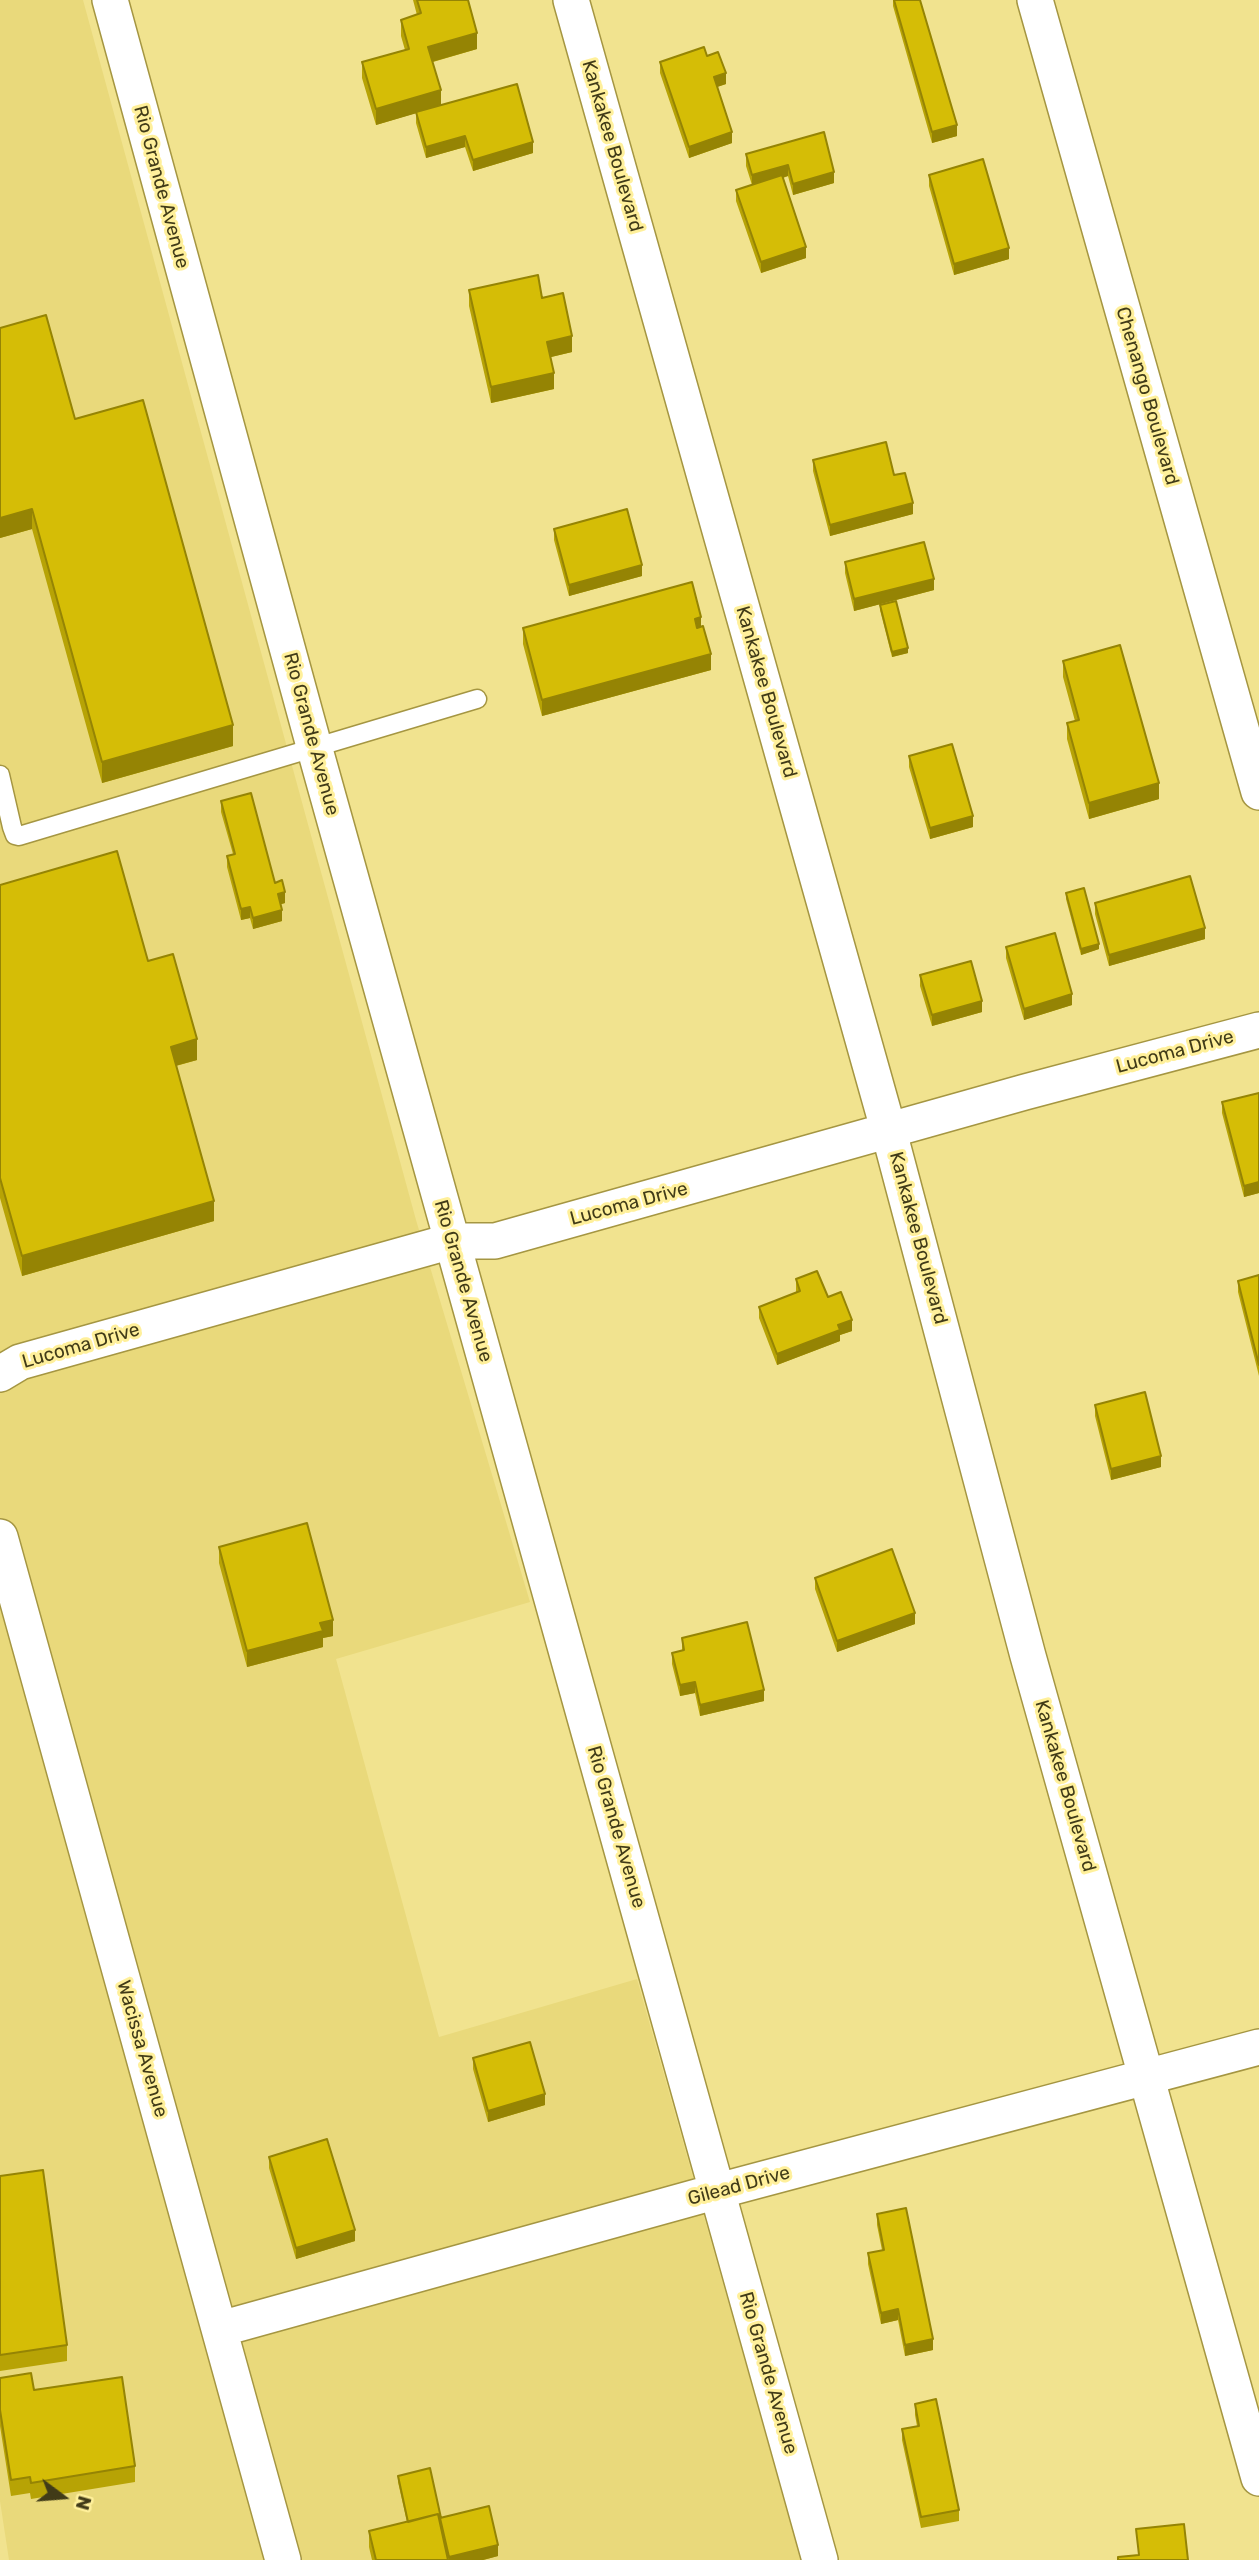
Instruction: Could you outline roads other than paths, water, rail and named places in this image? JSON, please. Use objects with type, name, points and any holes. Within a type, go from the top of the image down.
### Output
[{"type":"street","name":"Rio Grande Avenue","points":[[110,0],[314,746],[820,2560]]},
{"type":"street","name":"Kankakee Boulevard","points":[[571,0],[889,1132],[1028,1656],[1259,2478]]},
{"type":"street","name":"Chenango Boulevard","points":[[1035,0],[1259,792]]},
{"type":"street","name":"Lucoma Drive","points":[[0,1374],[20,1362],[452,1241],[495,1241],[1026,1092],[1259,1030]]},
{"type":"street","name":"Wacissa Avenue","points":[[0,1537],[283,2560]]},
{"type":"street","name":"Gilead Drive","points":[[220,2329],[718,2191],[1259,2047]]},
{"type":"lane","points":[[0,775],[12,827],[15,835],[19,836],[477,699]]}]
